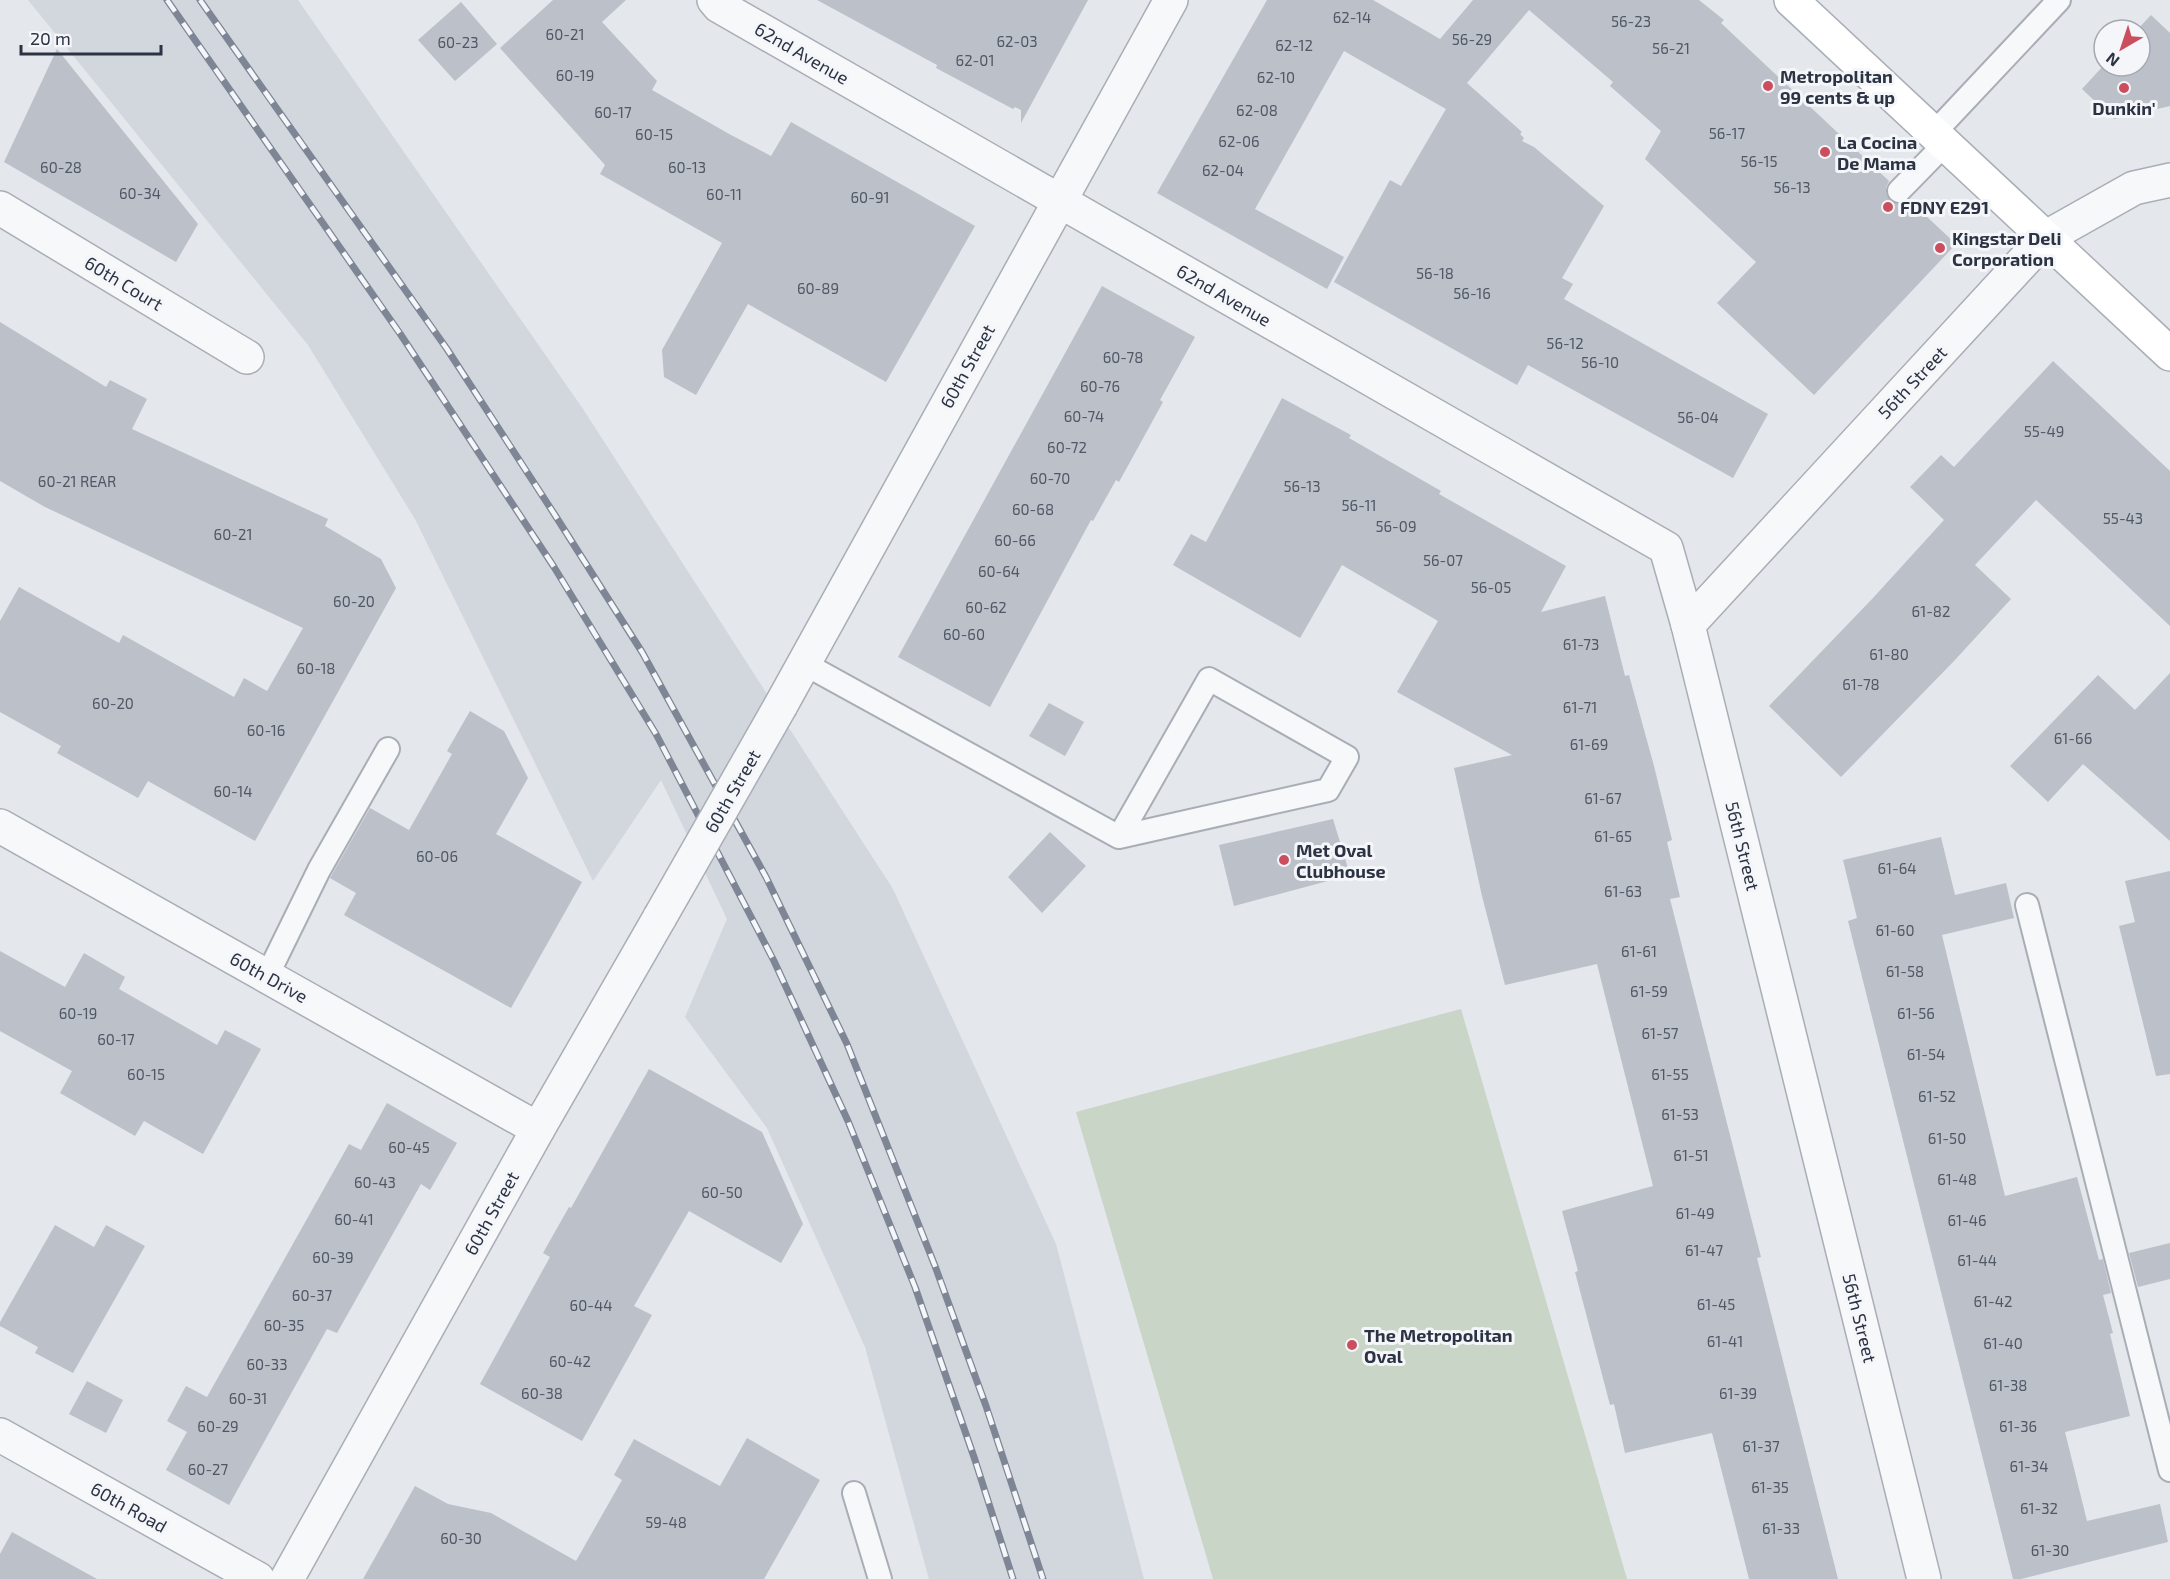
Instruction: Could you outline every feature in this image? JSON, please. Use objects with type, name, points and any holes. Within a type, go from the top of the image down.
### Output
[{"type":"main road","points":[[1791,0],[2170,354]]},
{"type":"street","name":"62nd Avenue","points":[[714,0],[719,6],[1666,548],[1688,625]]},
{"type":"street","name":"60th Street","points":[[287,1579],[538,1129],[781,705],[1171,0]]},
{"type":"street","name":"56th Street","points":[[1924,1579],[1688,625],[2045,238],[2134,188],[2170,180]]},
{"type":"street","name":"60th Court","points":[[0,208],[247,357]]},
{"type":"street","name":"60th Drive","points":[[0,826],[538,1129]]},
{"type":"street","name":"60th Road","points":[[0,1435],[258,1579]]},
{"type":"lane","points":[[1899,190],[1939,139],[2059,0]]},
{"type":"lane","points":[[803,663],[1119,837],[1328,790],[1347,757],[1209,679],[1119,837]]},
{"type":"lane","points":[[267,976],[319,870],[388,749]]},
{"type":"lane","points":[[2027,905],[2170,1470]]},
{"type":"lane","points":[[854,1493],[880,1579]]},
{"type":"shaded area","points":[[28,0],[298,0],[583,409],[893,889],[1056,1244],[1144,1579],[929,1579],[865,1347],[767,1128],[685,1017],[727,919],[661,780],[593,881],[415,519],[308,345]]},
{"type":"green space","name":"The Metropolitan Oval","points":[[1461,1009],[1627,1579],[1213,1579],[1076,1112]]},
{"type":"building","points":[[553,0],[626,0],[602,22],[657,81],[652,90],[731,135],[771,156],[791,122],[975,226],[886,382],[748,304],[696,395],[664,377],[662,350],[722,243],[600,174],[605,165],[500,48]]},
{"type":"building","points":[[817,0],[1088,0],[1021,123],[1021,110],[1015,107],[1013,109],[936,68],[937,65]]},
{"type":"building","points":[[1267,0],[1373,0],[1440,39],[1473,0],[1699,0],[1724,20],[1721,23],[1889,181],[1886,194],[1890,201],[1902,204],[1909,200],[1956,244],[1814,395],[1717,303],[1756,262],[1645,159],[1661,131],[1610,86],[1613,82],[1529,10],[1467,83],[1522,132],[1520,134],[1524,138],[1522,141],[1534,147],[1604,206],[1562,278],[1573,284],[1564,299],[1768,414],[1733,478],[1528,365],[1517,385],[1334,282],[1390,180],[1401,186],[1446,109],[1344,51],[1255,209],[1344,257],[1327,289],[1157,193]]},
{"type":"building","points":[[461,2],[497,44],[455,81],[418,40]]},
{"type":"building","points":[[2151,15],[2170,33],[2170,106],[2114,119],[2082,89],[2092,78],[2152,78],[2152,18],[2148,18]]},
{"type":"building","points":[[57,49],[198,224],[176,262],[4,162]]},
{"type":"building","points":[[1102,286],[1195,337],[1160,400],[1163,402],[1119,482],[1116,480],[1093,521],[1091,520],[990,707],[898,657]]},
{"type":"building","points":[[0,322],[106,387],[110,380],[147,399],[132,429],[328,519],[325,526],[381,559],[396,588],[255,841],[148,781],[138,798],[57,753],[61,746],[0,712],[0,621],[19,587],[119,643],[123,635],[234,697],[244,678],[267,691],[303,628],[45,507],[0,481]]},
{"type":"building","points":[[2053,361],[2170,471],[2170,626],[2036,500],[1975,565],[2011,599],[1841,777],[1769,706],[1944,520],[1910,487],[1941,455],[1954,467]]},
{"type":"building","points":[[1282,398],[1351,435],[1349,438],[1441,491],[1439,494],[1566,566],[1541,612],[1605,596],[1625,676],[1629,675],[1654,766],[1672,840],[1667,842],[1680,897],[1670,899],[1761,1257],[1757,1258],[1838,1579],[1749,1579],[1712,1433],[1625,1453],[1614,1404],[1610,1405],[1575,1272],[1578,1271],[1562,1211],[1653,1186],[1597,964],[1505,985],[1482,896],[1454,768],[1512,755],[1397,692],[1438,621],[1342,565],[1300,638],[1173,565],[1191,534],[1206,542]]},
{"type":"building","points":[[2170,673],[2170,841],[2083,764],[2048,802],[2010,766],[2098,675],[2135,710]]},
{"type":"building","points":[[1049,703],[1084,722],[1065,756],[1029,736]]},
{"type":"building","points":[[470,711],[504,731],[528,778],[496,834],[582,882],[511,1008],[344,915],[356,893],[330,878],[370,808],[409,830],[452,754],[447,751]]},
{"type":"building","name":"Met Oval Clubhouse","points":[[1333,819],[1350,875],[1234,906],[1219,845]]},
{"type":"building","points":[[1050,832],[1086,866],[1042,913],[1008,877]]},
{"type":"building","points":[[1941,837],[1955,895],[2006,883],[2014,918],[1942,935],[2005,1196],[2077,1177],[2099,1260],[2103,1259],[2111,1293],[2103,1295],[2130,1416],[2065,1432],[2087,1521],[2160,1504],[2168,1542],[2021,1579],[2013,1579],[1848,921],[1857,918],[1843,860]]},
{"type":"building","points":[[2170,871],[2170,1074],[2156,1076],[2119,926],[2135,922],[2125,881]]},
{"type":"building","points":[[0,951],[65,987],[84,953],[125,977],[119,989],[217,1045],[225,1030],[261,1049],[203,1154],[144,1121],[135,1136],[60,1093],[72,1071],[0,1031]]},
{"type":"building","points":[[649,1069],[762,1132],[803,1224],[781,1263],[689,1211],[634,1306],[652,1315],[582,1441],[480,1384],[550,1257],[543,1253]]},
{"type":"building","points":[[387,1103],[457,1143],[430,1190],[421,1184],[337,1333],[327,1329],[229,1505],[166,1470],[187,1432],[167,1421],[186,1386],[207,1397],[349,1144],[361,1150]]},
{"type":"building","points":[[55,1225],[94,1247],[106,1225],[145,1246],[73,1373],[35,1353],[38,1347],[0,1326],[0,1322]]},
{"type":"building","points":[[2170,1243],[2170,1279],[2138,1287],[2129,1253]]},
{"type":"building","points":[[87,1381],[123,1400],[106,1433],[69,1414]]},
{"type":"building","points":[[747,1438],[820,1480],[764,1579],[363,1579],[415,1486],[448,1504],[491,1513],[576,1561],[622,1480],[614,1475],[634,1439],[720,1486]]},
{"type":"building","points":[[12,1532],[97,1579],[0,1579],[0,1554]]},
{"type":"railway","points":[[167,0],[401,335],[554,567],[656,734],[774,961],[848,1121],[915,1287],[975,1460],[1013,1579]]},
{"type":"railway","points":[[200,0],[447,349],[553,512],[642,652],[766,877],[847,1044],[935,1266],[986,1406],[1043,1579]]},
{"type":"place","name":"Metropolitan 99 cents & up","points":[[1768,86]]},
{"type":"place","name":"Dunkin'","points":[[2124,88]]},
{"type":"place","name":"La Cocina De Mama","points":[[1825,152]]},
{"type":"place","name":"FDNY E291","points":[[1888,207]]},
{"type":"place","name":"Kingstar Deli Corporation","points":[[1940,248]]},
{"type":"place","name":"Met Oval Clubhouse","points":[[1284,860]]},
{"type":"place","name":"The Metropolitan Oval","points":[[1352,1345]]}]
